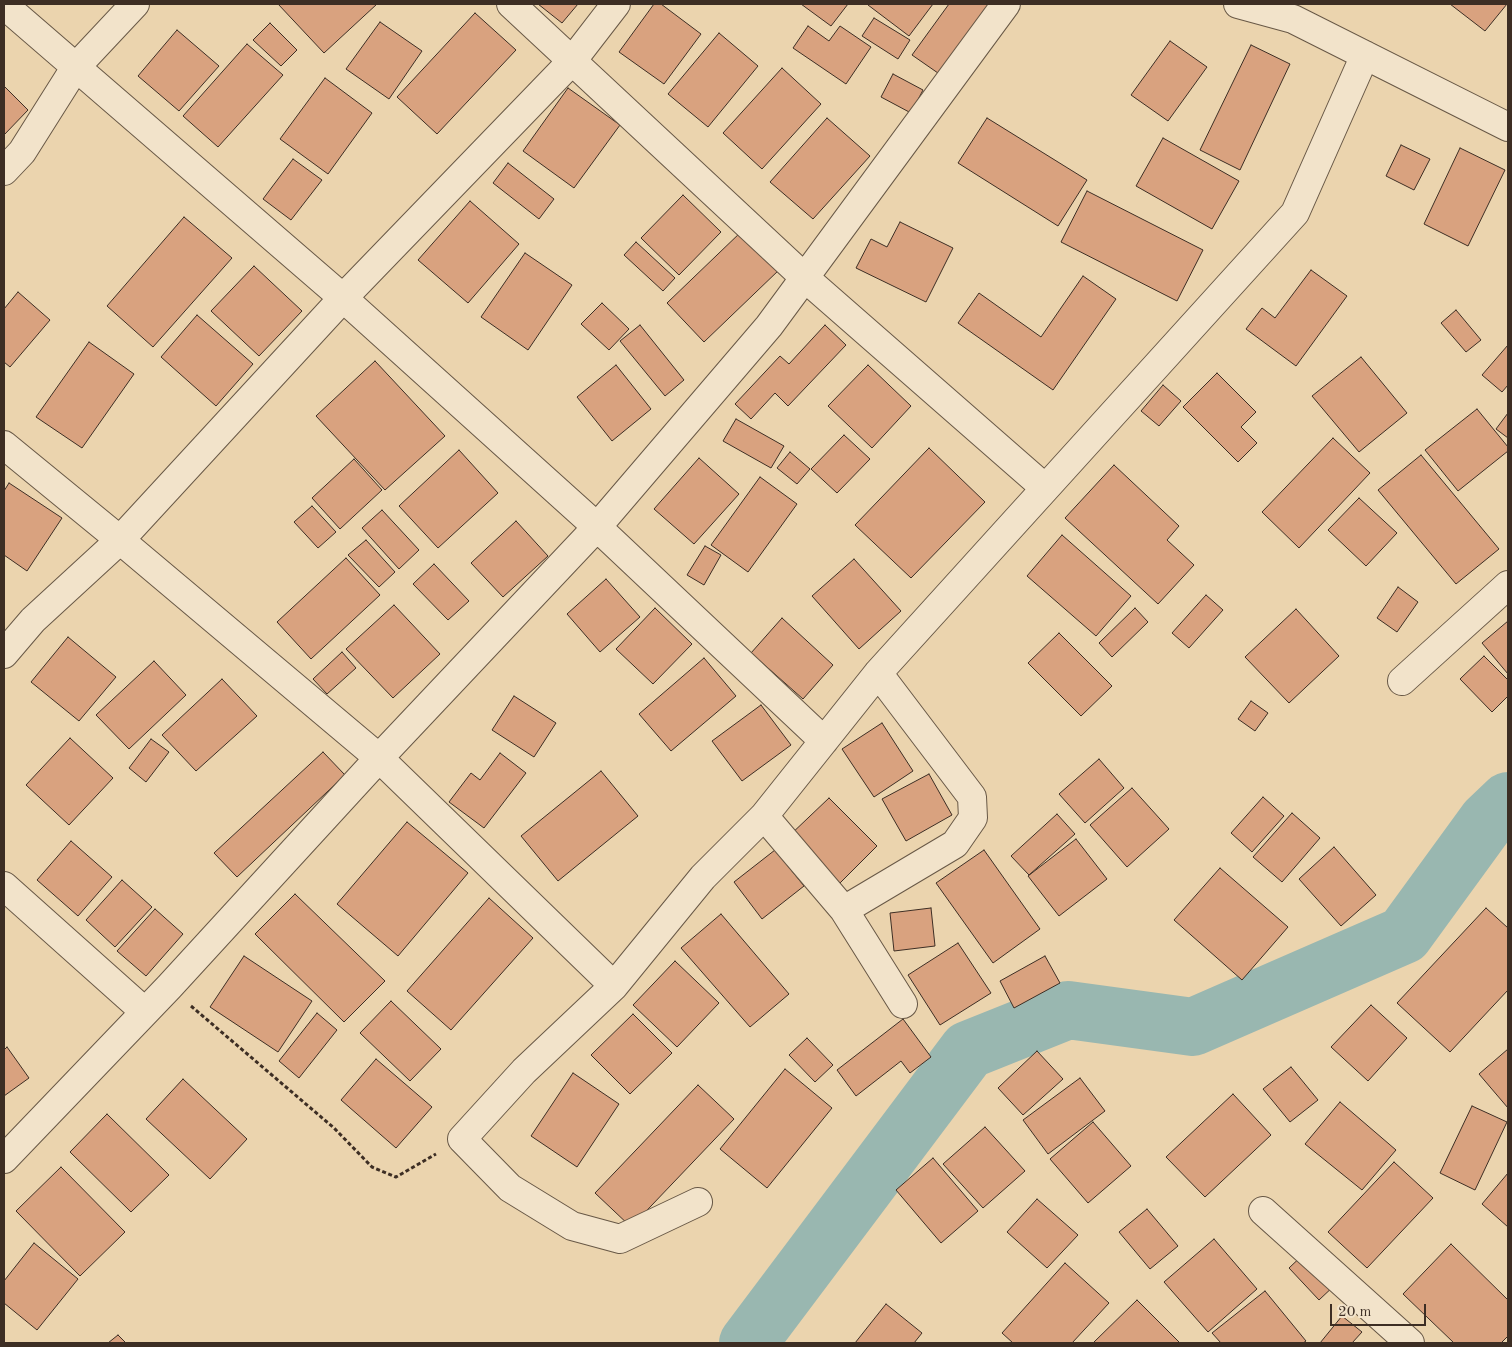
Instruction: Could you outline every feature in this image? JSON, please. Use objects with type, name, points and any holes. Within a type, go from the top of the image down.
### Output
[{"type":"street","points":[[4,172],[22,152],[75,68],[136,4]]},
{"type":"street","points":[[511,4],[805,278],[1045,488]]},
{"type":"street","points":[[4,654],[33,620],[120,540],[343,298],[572,61],[616,4]]},
{"type":"street","points":[[4,1159],[169,987],[379,758],[597,526],[769,326],[1006,4]]},
{"type":"street","points":[[1238,4],[1293,19],[1508,127]]},
{"type":"street","points":[[4,5],[343,298],[597,526],[824,741]]},
{"type":"street","points":[[698,1202],[620,1239],[572,1226],[510,1188],[462,1139],[524,1071],[614,986],[703,877],[764,816],[878,673],[1045,488],[1115,414],[1295,213],[1365,55]]},
{"type":"street","points":[[4,445],[379,758],[614,986]]},
{"type":"street","points":[[1402,681],[1508,585]]},
{"type":"street","points":[[844,910],[955,844],[973,818],[972,797],[878,673]]},
{"type":"street","points":[[764,816],[844,910],[903,1004]]},
{"type":"street","points":[[4,886],[144,1011]]},
{"type":"street","points":[[1264,1211],[1410,1343]]},
{"type":"path","points":[[169,987],[334,1128],[372,1167],[396,1177],[462,1139]]},
{"type":"building","points":[[278,4],[377,4],[324,53]]},
{"type":"building","points":[[538,4],[578,4],[562,23]]},
{"type":"building","points":[[654,4],[661,4],[701,34],[664,84],[619,52]]},
{"type":"building","points":[[801,4],[848,4],[831,26]]},
{"type":"building","points":[[869,4],[933,4],[909,36]]},
{"type":"building","points":[[949,4],[986,4],[997,11],[948,80],[912,55]]},
{"type":"building","points":[[1450,4],[1507,4],[1485,31]]},
{"type":"building","points":[[475,13],[516,50],[437,134],[397,97]]},
{"type":"building","points":[[874,18],[910,40],[898,59],[862,36]]},
{"type":"building","points":[[380,22],[422,51],[389,99],[346,69]]},
{"type":"building","points":[[270,23],[297,50],[281,66],[253,40]]},
{"type":"building","points":[[808,26],[829,41],[840,26],[871,47],[846,84],[793,48]]},
{"type":"building","points":[[177,30],[219,66],[179,111],[138,76]]},
{"type":"building","points":[[719,33],[758,66],[708,127],[668,94]]},
{"type":"building","points":[[1170,41],[1207,67],[1168,121],[1131,95]]},
{"type":"building","points":[[247,44],[283,75],[218,147],[183,116]]},
{"type":"building","points":[[1251,45],[1290,64],[1240,170],[1200,150]]},
{"type":"building","points":[[782,68],[821,104],[762,169],[723,133]]},
{"type":"building","points":[[893,74],[923,90],[911,113],[881,97]]},
{"type":"building","points":[[325,78],[372,113],[328,174],[280,139]]},
{"type":"building","points":[[4,86],[28,110],[4,135]]},
{"type":"building","points":[[568,88],[620,125],[574,188],[523,151]]},
{"type":"building","points":[[827,118],[870,156],[813,219],[770,182]]},
{"type":"building","points":[[987,118],[1087,180],[1058,226],[958,163]]},
{"type":"building","points":[[1163,138],[1239,181],[1212,229],[1136,186]]},
{"type":"building","points":[[1401,145],[1430,159],[1414,190],[1386,176]]},
{"type":"building","points":[[1460,148],[1505,170],[1468,246],[1424,224]]},
{"type":"building","points":[[293,159],[322,180],[291,220],[263,199]]},
{"type":"building","points":[[508,163],[554,199],[539,219],[493,183]]},
{"type":"building","points":[[1087,191],[1203,250],[1177,301],[1061,242]]},
{"type":"building","points":[[683,195],[721,232],[679,275],[641,238]]},
{"type":"building","points":[[470,201],[519,244],[468,303],[418,260]]},
{"type":"building","points":[[184,217],[232,258],[153,347],[107,306]]},
{"type":"building","points":[[900,222],[953,248],[926,302],[856,268],[871,239],[887,247]]},
{"type":"building","points":[[742,231],[780,269],[704,342],[667,303]]},
{"type":"building","points":[[636,242],[675,278],[663,291],[624,255]]},
{"type":"building","points":[[525,253],[572,285],[528,350],[481,317]]},
{"type":"building","points":[[254,266],[302,311],[259,356],[211,311]]},
{"type":"building","points":[[1311,270],[1347,296],[1296,366],[1246,329],[1262,308],[1275,318]]},
{"type":"building","points":[[1083,276],[1116,299],[1053,390],[958,323],[979,293],[1041,337]]},
{"type":"building","points":[[18,292],[50,320],[10,367],[4,362],[4,309]]},
{"type":"building","points":[[602,303],[629,329],[609,350],[581,324]]},
{"type":"building","points":[[1456,310],[1481,340],[1466,352],[1441,323]]},
{"type":"building","points":[[197,315],[253,364],[216,406],[161,357]]},
{"type":"building","points":[[640,325],[684,380],[665,396],[620,341]]},
{"type":"building","points":[[825,325],[846,345],[788,406],[775,393],[751,419],[735,404],[780,356],[789,364]]},
{"type":"building","points":[[89,342],[134,374],[82,448],[36,417]]},
{"type":"building","points":[[1508,345],[1508,385],[1502,392],[1482,375]]},
{"type":"building","points":[[1361,357],[1407,413],[1359,452],[1312,396]]},
{"type":"building","points":[[375,361],[445,436],[385,490],[316,416]]},
{"type":"building","points":[[616,365],[651,409],[612,441],[577,397]]},
{"type":"building","points":[[868,365],[911,406],[872,448],[828,406]]},
{"type":"building","points":[[1217,373],[1256,412],[1241,427],[1257,443],[1238,462],[1183,407]]},
{"type":"building","points":[[1163,385],[1181,401],[1159,426],[1141,411]]},
{"type":"building","points":[[1477,409],[1508,447],[1508,451],[1458,491],[1425,450]]},
{"type":"building","points":[[1508,413],[1508,438],[1496,429]]},
{"type":"building","points":[[736,419],[784,446],[771,468],[723,441]]},
{"type":"building","points":[[844,435],[870,459],[837,493],[811,469]]},
{"type":"building","points":[[1333,438],[1370,473],[1299,548],[1262,512]]},
{"type":"building","points":[[929,448],[985,502],[911,578],[855,525]]},
{"type":"building","points":[[459,450],[498,493],[438,548],[399,506]]},
{"type":"building","points":[[790,452],[810,469],[797,484],[777,468]]},
{"type":"building","points":[[1421,455],[1499,549],[1456,584],[1378,490]]},
{"type":"building","points":[[699,458],[739,494],[694,544],[654,509]]},
{"type":"building","points":[[354,459],[382,490],[340,529],[312,498]]},
{"type":"building","points":[[1114,465],[1179,526],[1167,540],[1194,565],[1158,604],[1065,518]]},
{"type":"building","points":[[760,477],[797,504],[748,572],[711,545]]},
{"type":"building","points":[[9,483],[62,518],[27,571],[4,555],[4,491]]},
{"type":"building","points":[[1359,498],[1397,533],[1366,566],[1328,530]]},
{"type":"building","points":[[312,506],[336,532],[318,548],[294,522]]},
{"type":"building","points":[[382,510],[419,550],[399,569],[362,528]]},
{"type":"building","points":[[516,521],[548,556],[503,597],[471,563]]},
{"type":"building","points":[[1062,535],[1131,596],[1096,636],[1027,576]]},
{"type":"building","points":[[366,540],[395,572],[379,587],[348,555]]},
{"type":"building","points":[[705,546],[721,555],[704,585],[687,575]]},
{"type":"building","points":[[346,558],[380,595],[311,659],[277,622]]},
{"type":"building","points":[[854,559],[901,611],[859,649],[812,596]]},
{"type":"building","points":[[434,564],[469,601],[448,620],[413,584]]},
{"type":"building","points":[[606,579],[640,617],[600,652],[567,614]]},
{"type":"building","points":[[1398,587],[1418,602],[1397,632],[1377,618]]},
{"type":"building","points":[[1206,595],[1223,610],[1189,648],[1172,633]]},
{"type":"building","points":[[394,605],[440,654],[393,698],[346,649]]},
{"type":"building","points":[[655,608],[692,644],[653,684],[616,649]]},
{"type":"building","points":[[1135,608],[1148,622],[1112,657],[1099,643]]},
{"type":"building","points":[[1296,609],[1339,656],[1289,703],[1245,657]]},
{"type":"building","points":[[782,618],[833,665],[803,699],[751,653]]},
{"type":"building","points":[[1508,621],[1508,674],[1482,643]]},
{"type":"building","points":[[1059,633],[1112,686],[1081,716],[1028,663]]},
{"type":"building","points":[[68,637],[116,677],[79,721],[31,682]]},
{"type":"building","points":[[342,652],[356,668],[327,694],[313,679]]},
{"type":"building","points":[[1484,656],[1508,680],[1508,696],[1492,712],[1460,679]]},
{"type":"building","points":[[704,658],[736,696],[671,751],[639,714]]},
{"type":"building","points":[[154,661],[186,695],[129,749],[96,715]]},
{"type":"building","points":[[222,679],[257,716],[196,771],[162,735]]},
{"type":"building","points":[[514,696],[556,723],[534,757],[492,730]]},
{"type":"building","points":[[1251,701],[1268,713],[1255,731],[1238,719]]},
{"type":"building","points":[[761,705],[791,745],[742,781],[712,741]]},
{"type":"building","points":[[882,723],[913,771],[874,797],[842,749]]},
{"type":"building","points":[[70,738],[113,778],[69,825],[26,785]]},
{"type":"building","points":[[151,739],[169,752],[146,782],[129,768]]},
{"type":"building","points":[[323,752],[345,775],[237,877],[214,853]]},
{"type":"building","points":[[500,753],[526,773],[484,828],[449,802],[471,773],[480,780]]},
{"type":"building","points":[[1099,759],[1124,788],[1085,823],[1059,794]]},
{"type":"building","points":[[601,771],[638,816],[558,881],[521,836]]},
{"type":"building","points":[[929,774],[952,815],[906,841],[882,799]]},
{"type":"building","points":[[1132,788],[1169,829],[1127,867],[1090,825]]},
{"type":"building","points":[[1263,797],[1284,816],[1252,852],[1231,833]]},
{"type":"building","points":[[829,798],[877,846],[837,886],[788,837]]},
{"type":"building","points":[[1292,813],[1320,838],[1282,882],[1253,857]]},
{"type":"building","points":[[1057,814],[1075,834],[1029,875],[1011,856]]},
{"type":"building","points":[[407,822],[468,873],[398,956],[337,904]]},
{"type":"building","points":[[1076,839],[1107,879],[1059,916],[1028,876]]},
{"type":"building","points":[[71,841],[112,877],[78,916],[37,880]]},
{"type":"building","points":[[1334,847],[1376,895],[1341,926],[1299,879]]},
{"type":"building","points":[[775,850],[804,886],[762,919],[734,882]]},
{"type":"building","points":[[984,850],[1040,929],[993,963],[936,883]]},
{"type":"building","points":[[1220,868],[1288,927],[1242,980],[1174,920]]},
{"type":"building","points":[[122,880],[152,907],[115,947],[86,920]]},
{"type":"building","points":[[295,894],[385,981],[344,1022],[255,934]]},
{"type":"building","points":[[489,898],[533,938],[451,1030],[407,991]]},
{"type":"building","points":[[931,908],[935,946],[894,951],[890,913]]},
{"type":"building","points":[[1486,908],[1508,928],[1508,990],[1450,1052],[1397,1003]]},
{"type":"building","points":[[155,909],[183,934],[146,976],[117,951]]},
{"type":"building","points":[[721,914],[789,994],[750,1027],[681,948]]},
{"type":"building","points":[[958,943],[991,993],[940,1025],[908,975]]},
{"type":"building","points":[[244,956],[312,1001],[278,1052],[210,1007]]},
{"type":"building","points":[[1045,956],[1060,983],[1014,1008],[1000,981]]},
{"type":"building","points":[[675,961],[719,1003],[677,1047],[633,1005]]},
{"type":"building","points":[[391,1001],[441,1049],[410,1081],[360,1033]]},
{"type":"building","points":[[1371,1005],[1407,1038],[1368,1081],[1331,1047]]},
{"type":"building","points":[[317,1013],[337,1030],[299,1078],[279,1061]]},
{"type":"building","points":[[633,1014],[672,1053],[630,1094],[591,1055]]},
{"type":"building","points":[[903,1019],[931,1057],[910,1073],[901,1061],[856,1096],[837,1070]]},
{"type":"building","points":[[807,1038],[833,1065],[815,1082],[789,1055]]},
{"type":"building","points":[[7,1047],[29,1078],[4,1096],[4,1050]]},
{"type":"building","points":[[1508,1049],[1508,1108],[1479,1074]]},
{"type":"building","points":[[1037,1051],[1063,1079],[1023,1115],[998,1088]]},
{"type":"building","points":[[376,1059],[432,1107],[396,1148],[341,1100]]},
{"type":"building","points":[[1291,1067],[1318,1100],[1290,1122],[1263,1089]]},
{"type":"building","points":[[785,1069],[832,1108],[767,1188],[720,1149]]},
{"type":"building","points":[[573,1073],[619,1104],[577,1167],[531,1136]]},
{"type":"building","points":[[1080,1078],[1105,1111],[1048,1154],[1023,1120]]},
{"type":"building","points":[[183,1079],[247,1139],[210,1179],[146,1119]]},
{"type":"building","points":[[698,1085],[734,1119],[631,1227],[595,1193]]},
{"type":"building","points":[[1233,1094],[1271,1135],[1205,1197],[1166,1157]]},
{"type":"building","points":[[1340,1102],[1396,1150],[1362,1190],[1305,1144]]},
{"type":"building","points":[[1472,1106],[1507,1122],[1475,1190],[1440,1173]]},
{"type":"building","points":[[107,1114],[169,1175],[131,1212],[70,1152]]},
{"type":"building","points":[[1093,1122],[1131,1166],[1088,1203],[1050,1159]]},
{"type":"building","points":[[985,1127],[1025,1171],[983,1208],[943,1164]]},
{"type":"building","points":[[933,1158],[978,1211],[941,1243],[896,1190]]},
{"type":"building","points":[[1394,1162],[1433,1198],[1367,1268],[1328,1232]]},
{"type":"building","points":[[61,1167],[125,1232],[80,1276],[16,1211]]},
{"type":"building","points":[[1508,1173],[1508,1227],[1482,1204]]},
{"type":"building","points":[[1037,1199],[1078,1235],[1047,1268],[1007,1232]]},
{"type":"building","points":[[1147,1209],[1178,1246],[1150,1269],[1119,1232]]},
{"type":"building","points":[[1214,1239],[1257,1289],[1208,1332],[1164,1282]]},
{"type":"building","points":[[34,1243],[78,1279],[37,1330],[4,1303],[4,1281]]},
{"type":"building","points":[[1451,1244],[1508,1300],[1508,1336],[1501,1343],[1454,1343],[1403,1294]]},
{"type":"building","points":[[1306,1252],[1336,1284],[1319,1300],[1289,1268]]},
{"type":"building","points":[[1065,1263],[1109,1303],[1072,1343],[1013,1343],[1002,1333]]},
{"type":"building","points":[[1265,1291],[1306,1341],[1303,1343],[1221,1343],[1212,1333]]},
{"type":"building","points":[[1137,1300],[1180,1343],[1093,1343]]},
{"type":"building","points":[[886,1304],[922,1333],[914,1343],[855,1343]]},
{"type":"building","points":[[1342,1316],[1362,1332],[1352,1343],[1320,1343]]},
{"type":"building","points":[[118,1335],[126,1343],[108,1343]]},
{"type":"waterway","points":[[748,1343],[968,1050],[1068,1010],[1193,1027],[1404,935],[1487,821],[1508,801]]}]
